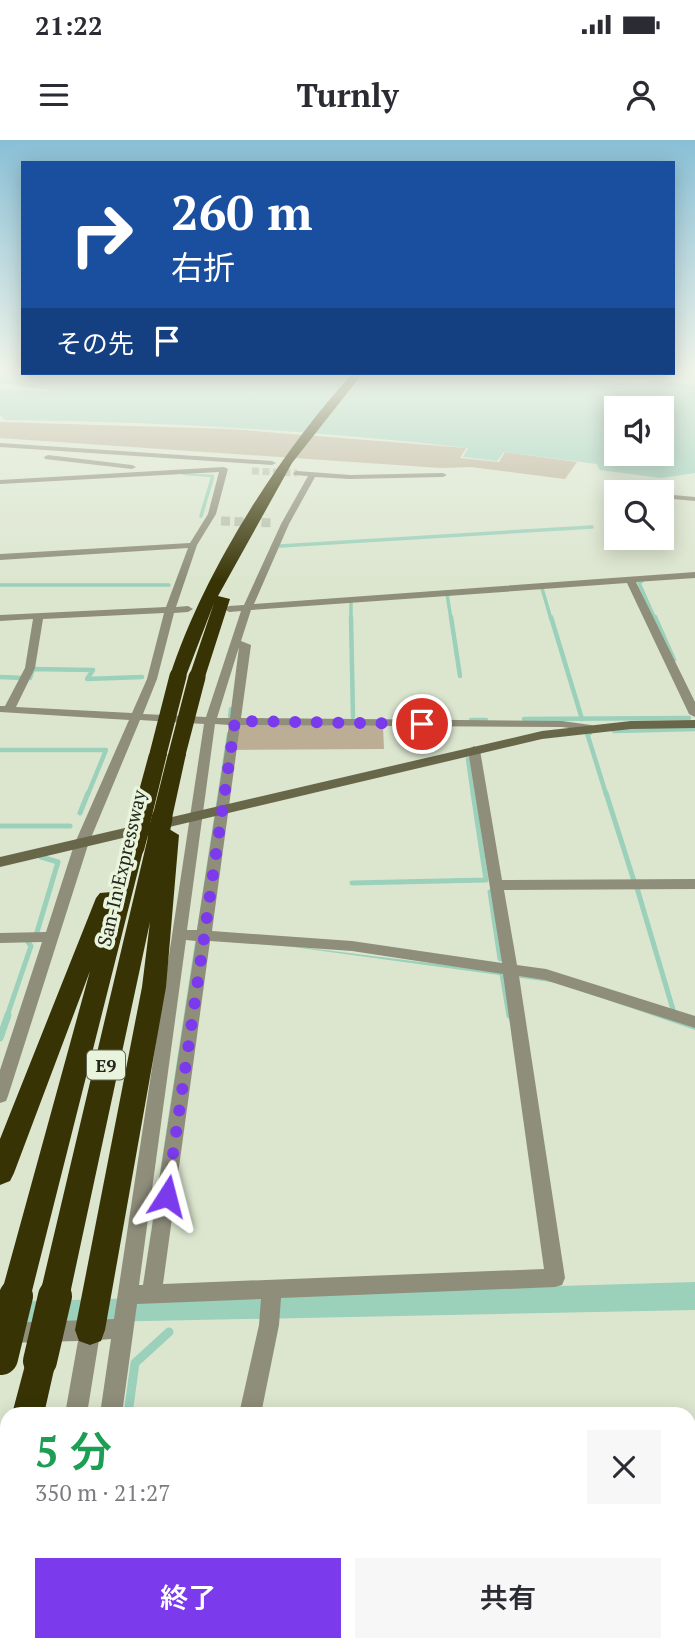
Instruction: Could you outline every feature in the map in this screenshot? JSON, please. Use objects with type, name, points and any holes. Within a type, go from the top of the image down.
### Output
[{"type":"highway","name":"San-In Expressway","points":[[30,1407],[156,829],[170,759],[178,676],[205,608],[251,519],[286,464],[305,441]]},
{"type":"highway","name":"San-In Expressway","points":[[170,759],[232,575],[286,464]]},
{"type":"highway","points":[[90,1330],[154,987],[156,829],[170,759]]},
{"type":"highway","name":"San-In Expressway","points":[[0,1360],[17,1291],[156,829]]},
{"type":"highway","points":[[0,1173],[93,938],[115,873],[156,829]]},
{"type":"street","points":[[0,445],[286,464],[313,474],[443,475]]},
{"type":"street","points":[[92,450],[224,470]]},
{"type":"street","points":[[0,454],[182,472]]},
{"type":"street","points":[[0,1096],[81,845],[152,679],[170,610],[193,545],[208,520],[224,470]]},
{"type":"street","points":[[0,482],[224,470],[251,471]]},
{"type":"street","points":[[112,1407],[127,1296],[194,935],[212,812],[211,721],[248,605],[285,524],[313,474]]},
{"type":"street","points":[[674,497],[695,499]]},
{"type":"street","points":[[208,520],[221,521]]},
{"type":"street","points":[[274,523],[285,524]]},
{"type":"street","points":[[0,557],[193,545]]},
{"type":"street","points":[[229,609],[248,605],[695,575]]},
{"type":"street","points":[[631,581],[695,714]]},
{"type":"street","points":[[0,618],[188,609]]},
{"type":"street","points":[[38,616],[30,668],[4,712],[211,721],[562,724],[591,728]]},
{"type":"street","points":[[152,1294],[194,935],[212,812],[235,721],[246,645],[236,644]]},
{"type":"street","points":[[0,862],[474,750],[591,728],[695,724]]},
{"type":"street","points":[[127,1296],[555,1278],[474,750]]},
{"type":"street","points":[[495,885],[695,884]]},
{"type":"street","points":[[194,935],[352,946],[510,973],[568,980],[695,1022]]},
{"type":"street","points":[[0,938],[52,937]]},
{"type":"street","points":[[251,1407],[269,1322],[272,1289]]},
{"type":"street","points":[[0,1334],[123,1326]]},
{"type":"street","points":[[77,1407],[90,1330]]},
{"type":"shaded area","points":[[38,441],[374,441],[466,448],[460,458],[499,462],[505,452],[577,462],[565,479],[471,467],[441,468]]},
{"type":"shaded area","points":[[390,441],[604,441],[604,466],[674,466],[674,441],[695,441],[695,473],[661,478],[600,470],[597,464],[504,452],[497,461],[463,457],[468,448]]},
{"type":"shaded area","points":[[237,724],[383,726],[384,749],[233,750]]},
{"type":"shaded area","points":[[227,732],[230,732],[142,1290]]},
{"type":"shaded area","points":[[236,939],[550,978],[695,1026],[695,1030],[558,983],[293,947],[235,942]]},
{"type":"shaded area","points":[[695,1282],[695,1310],[0,1324],[0,1302]]},
{"type":"waterway","points":[[184,474],[213,476],[212,480]]},
{"type":"waterway","points":[[201,516],[212,479]]},
{"type":"waterway","points":[[280,546],[592,527]]},
{"type":"waterway","points":[[642,581],[639,583],[655,619]]},
{"type":"waterway","points":[[0,585],[169,585]]},
{"type":"waterway","points":[[541,585],[551,619]]},
{"type":"waterway","points":[[447,594],[451,619]]},
{"type":"waterway","points":[[351,601],[351,617]]},
{"type":"waterway","points":[[351,617],[353,717]]},
{"type":"waterway","points":[[451,617],[460,676]]},
{"type":"waterway","points":[[551,617],[582,719]]},
{"type":"waterway","points":[[655,617],[674,660]]},
{"type":"waterway","points":[[30,678],[33,669],[93,670],[87,679],[142,677]]},
{"type":"waterway","points":[[0,677],[23,678]]},
{"type":"waterway","points":[[230,716],[231,709]]},
{"type":"waterway","points":[[582,719],[689,718]]},
{"type":"waterway","points":[[524,719],[582,719]]},
{"type":"waterway","points":[[471,720],[486,720]]},
{"type":"waterway","points":[[614,731],[695,729]]},
{"type":"waterway","points":[[590,733],[587,733],[606,794]]},
{"type":"waterway","points":[[0,750],[106,750],[88,794]]},
{"type":"waterway","points":[[468,759],[473,794]]},
{"type":"waterway","points":[[80,813],[88,793]]},
{"type":"waterway","points":[[352,883],[486,880],[473,793]]},
{"type":"waterway","points":[[606,793],[634,881]]},
{"type":"waterway","points":[[0,826],[70,826]]},
{"type":"waterway","points":[[37,932],[58,862],[41,857]]},
{"type":"waterway","points":[[637,888],[674,1013]]},
{"type":"waterway","points":[[490,892],[500,959]]},
{"type":"waterway","points":[[7,1016],[31,946],[28,942]]},
{"type":"waterway","points":[[502,974],[509,1016]]},
{"type":"waterway","points":[[0,1038],[8,1015]]},
{"type":"waterway","points":[[129,1407],[135,1363],[169,1332]]},
{"type":"tunnel","points":[[252,471],[297,473]]},
{"type":"tunnel","points":[[221,521],[274,523]]},
{"type":"route","points":[[167,1196],[222,796],[235,721],[422,724]]}]
